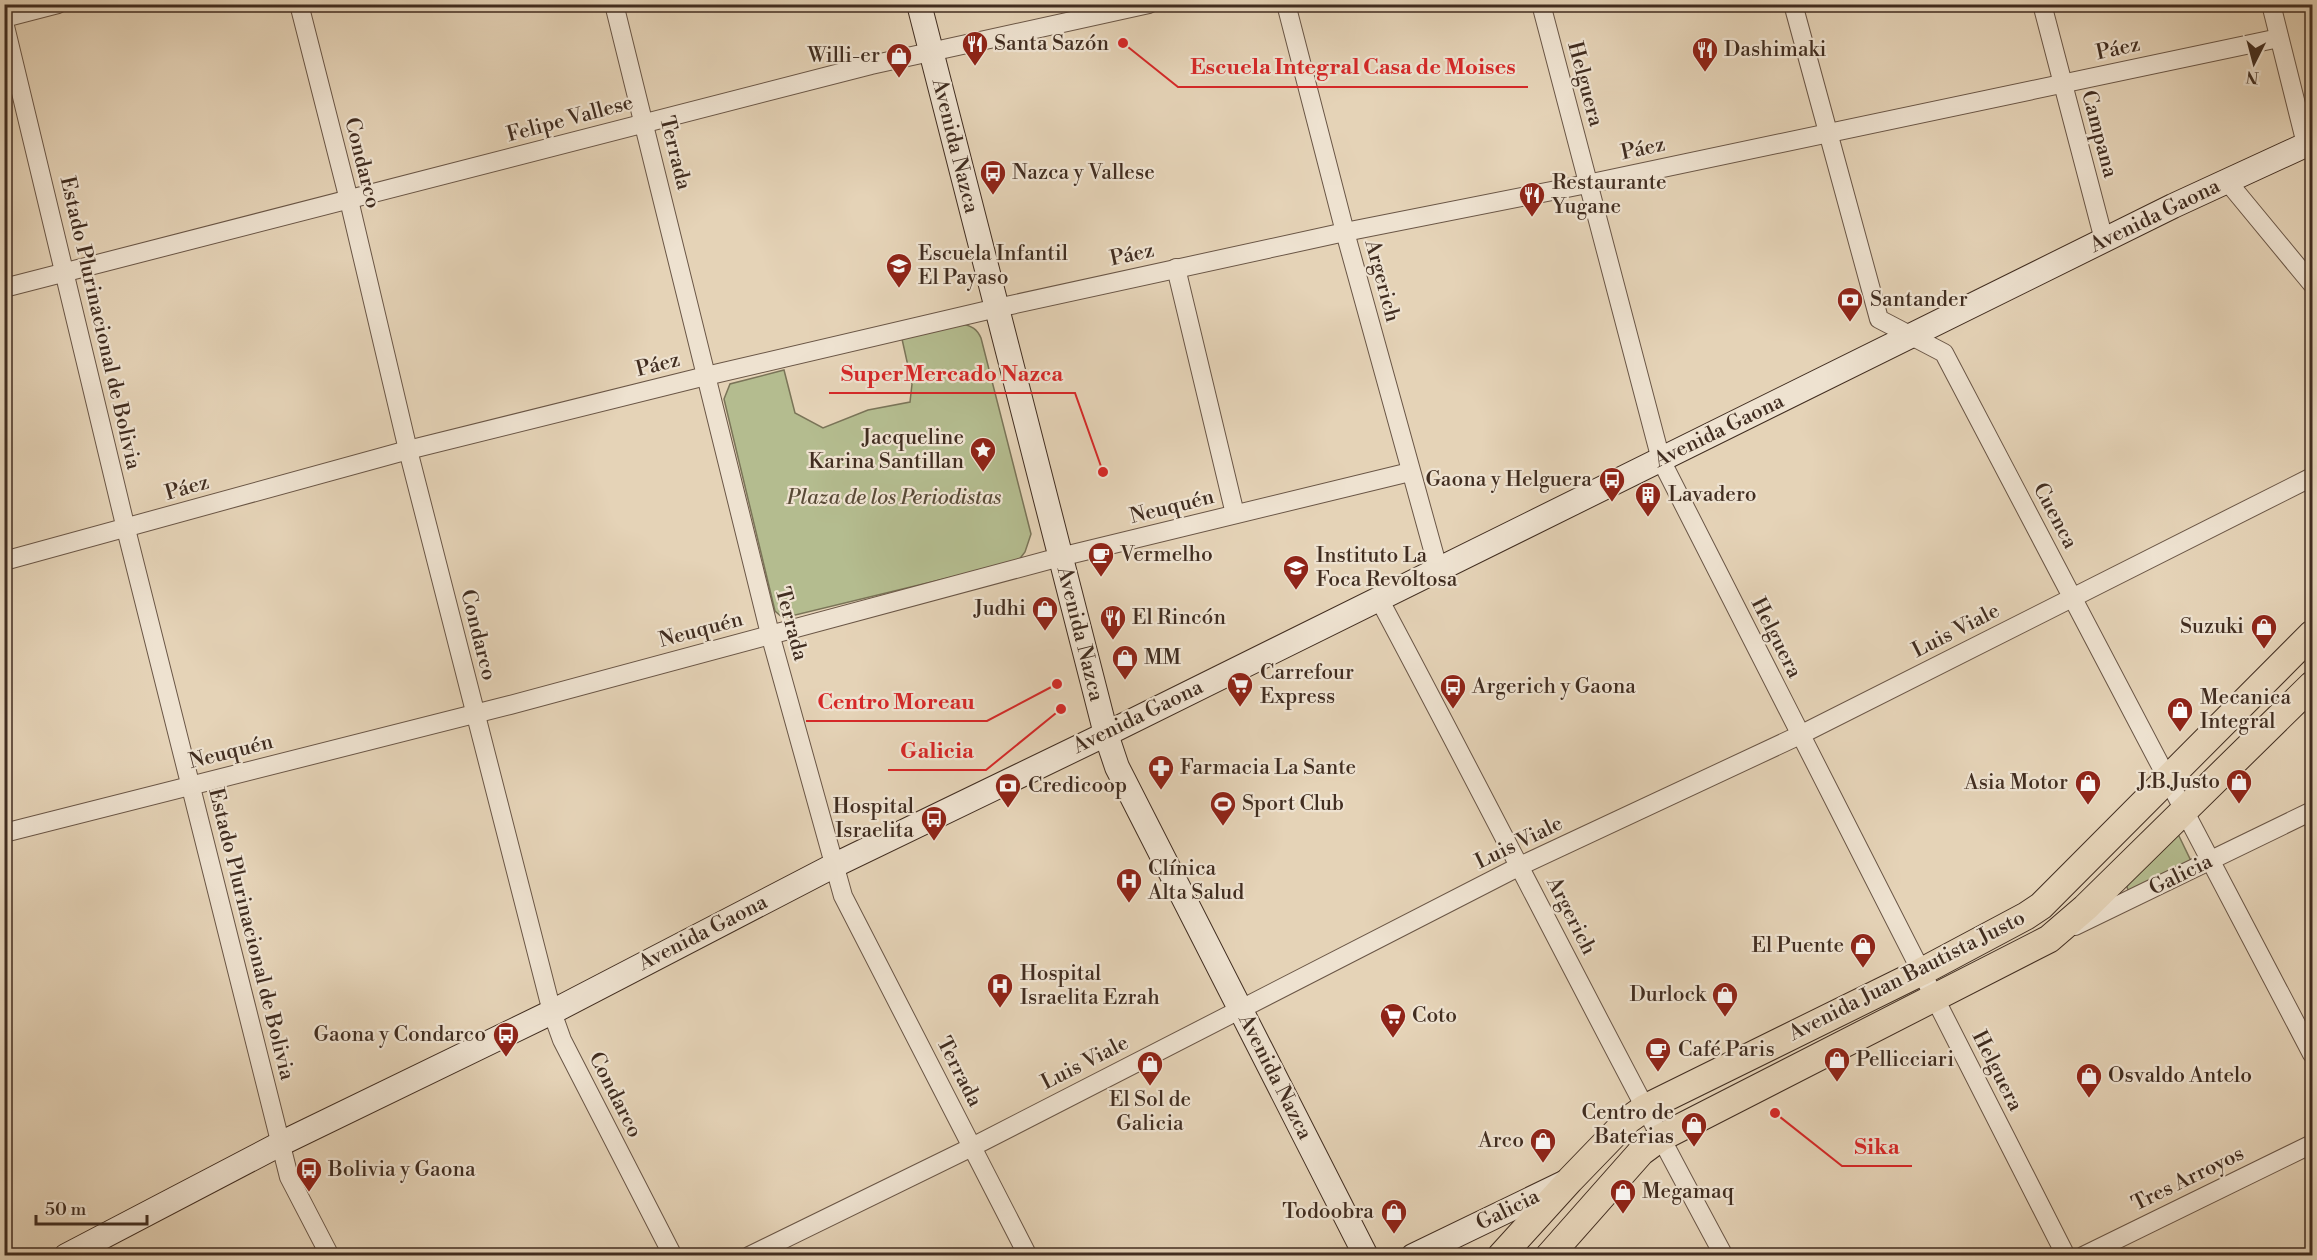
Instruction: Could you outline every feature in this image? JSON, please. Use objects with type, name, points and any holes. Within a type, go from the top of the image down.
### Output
[{"type":"main road","name":"Avenida Nazca","points":[[919,4],[1060,557],[1106,734],[1117,766],[1366,1256]]},
{"type":"main road","name":"Avenida Gaona","points":[[66,1256],[280,1144],[552,1012],[833,866],[1106,734],[1378,597],[1661,460],[2104,240],[2309,143]]},
{"type":"main road","name":"Avenida Juan Bautista Justo","points":[[1501,1256],[1628,1120],[1645,1108],[1921,972],[2041,906],[2313,634]]},
{"type":"main road","name":"Avenida Juan Bautista Justo","points":[[1549,1256],[1641,1152],[1660,1138],[2049,939],[2085,908],[2313,685]]},
{"type":"main road","name":"Galicia","points":[[1413,1256],[1570,1180]]},
{"type":"street","points":[[4,20],[58,4]]},
{"type":"street","name":"Condarco","points":[[299,4],[349,200],[408,450],[552,1012],[562,1040],[673,1256]]},
{"type":"street","name":"Terrada","points":[[614,4],[770,634],[833,866],[843,896],[1028,1256]]},
{"type":"street","name":"Felipe Vallese","points":[[4,288],[932,51],[1149,4]]},
{"type":"street","name":"Argerich","points":[[1286,4],[1345,232],[1438,568]]},
{"type":"street","name":"Helguera","points":[[1541,4],[1661,460],[2067,1256]]},
{"type":"street","name":"Cuenca","points":[[1793,4],[1879,320],[1944,354],[2209,862],[2313,1054]]},
{"type":"street","name":"Campana","points":[[2042,4],[2104,240]]},
{"type":"street","points":[[2271,4],[2309,143]]},
{"type":"street","name":"Estado Plurinacional de Bolivia","points":[[4,20],[126,529],[288,1178],[330,1256]]},
{"type":"street","name":"Páez","points":[[4,561],[408,450],[706,376],[996,308],[1345,232],[1587,184],[2279,38]]},
{"type":"street","points":[[2227,181],[2313,284]]},
{"type":"street","points":[[1176,268],[1235,514]]},
{"type":"street","name":"Neuquén","points":[[4,833],[475,713],[1060,557],[1410,472]]},
{"type":"street","name":"Luis Viale","points":[[749,1256],[972,1147],[1240,1008],[1520,867],[1800,735],[2313,477]]},
{"type":"street","name":"Argerich","points":[[1378,597],[1660,1138],[1724,1256]]},
{"type":"street","name":"Galicia","points":[[2049,939],[2313,811]]},
{"type":"street","name":"Tres Arroyos","points":[[2083,1256],[2313,1144]]},
{"type":"green space","name":"Plaza de los Periodistas","points":[[962,324],[974,328],[981,338],[1031,534],[1025,552],[1018,561],[783,618],[775,611],[724,399],[730,384],[784,370],[795,413],[823,428],[868,410],[910,402],[912,384],[902,339]]},
{"type":"green space","points":[[2178,834],[2192,863],[2129,893],[2126,884]]},
{"type":"place","name":"Escuela Integral Casa de Moises","points":[[1123,43]]},
{"type":"place","name":"Santa Sazón","points":[[975,67]]},
{"type":"place","name":"Dashimaki","points":[[1705,73]]},
{"type":"place","name":"Willi-er","points":[[899,79]]},
{"type":"place","name":"Nazca y Vallese","points":[[993,196]]},
{"type":"place","name":"Restaurante Yugane","points":[[1532,218]]},
{"type":"place","name":"Escuela Infantil El Payaso","points":[[899,289]]},
{"type":"place","name":"Santander","points":[[1850,323]]},
{"type":"place","name":"SuperMercado Nazca","points":[[1103,472]]},
{"type":"place","name":"Jacqueline Karina Santillan","points":[[983,473]]},
{"type":"place","name":"Gaona y Helguera","points":[[1612,503]]},
{"type":"place","name":"Lavadero","points":[[1648,518]]},
{"type":"place","name":"Vermelho","points":[[1101,578]]},
{"type":"place","name":"Instituto La Foca Revoltosa","points":[[1296,591]]},
{"type":"place","name":"Judhi","points":[[1045,632]]},
{"type":"place","name":"El Rincón","points":[[1113,641]]},
{"type":"place","name":"Suzuki","points":[[2264,650]]},
{"type":"place","name":"MM","points":[[1125,681]]},
{"type":"place","name":"Centro Moreau","points":[[1057,684]]},
{"type":"place","name":"Carrefour Express","points":[[1240,708]]},
{"type":"place","name":"Galicia","points":[[1061,709]]},
{"type":"place","name":"Argerich y Gaona","points":[[1453,710]]},
{"type":"place","name":"Mecanica Integral","points":[[2180,733]]},
{"type":"place","name":"Farmacia La Sante","points":[[1161,791]]},
{"type":"place","name":"J.B.Justo","points":[[2239,805]]},
{"type":"place","name":"Asia Motor","points":[[2088,806]]},
{"type":"place","name":"Credicoop","points":[[1008,809]]},
{"type":"place","name":"Sport Club","points":[[1223,827]]},
{"type":"place","name":"Hospital Israelita","points":[[934,842]]},
{"type":"place","name":"Clínica Alta Salud","points":[[1129,904]]},
{"type":"place","name":"El Puente","points":[[1863,969]]},
{"type":"place","name":"Hospital Israelita Ezrah","points":[[1000,1009]]},
{"type":"place","name":"Durlock","points":[[1725,1018]]},
{"type":"place","name":"Coto","points":[[1393,1039]]},
{"type":"place","name":"Gaona y Condarco","points":[[506,1058]]},
{"type":"place","name":"Café Paris","points":[[1658,1073]]},
{"type":"place","name":"Pellicciari","points":[[1837,1083]]},
{"type":"place","name":"El Sol de Galicia","points":[[1150,1087]]},
{"type":"place","name":"Osvaldo Antelo","points":[[2089,1099]]},
{"type":"place","name":"Sika","points":[[1775,1113]]},
{"type":"place","name":"Centro de Baterias","points":[[1694,1148]]},
{"type":"place","name":"Arco","points":[[1543,1164]]},
{"type":"place","name":"Bolivia y Gaona","points":[[309,1193]]},
{"type":"place","name":"Megamaq","points":[[1623,1215]]},
{"type":"place","name":"Todoobra","points":[[1394,1235]]}]
